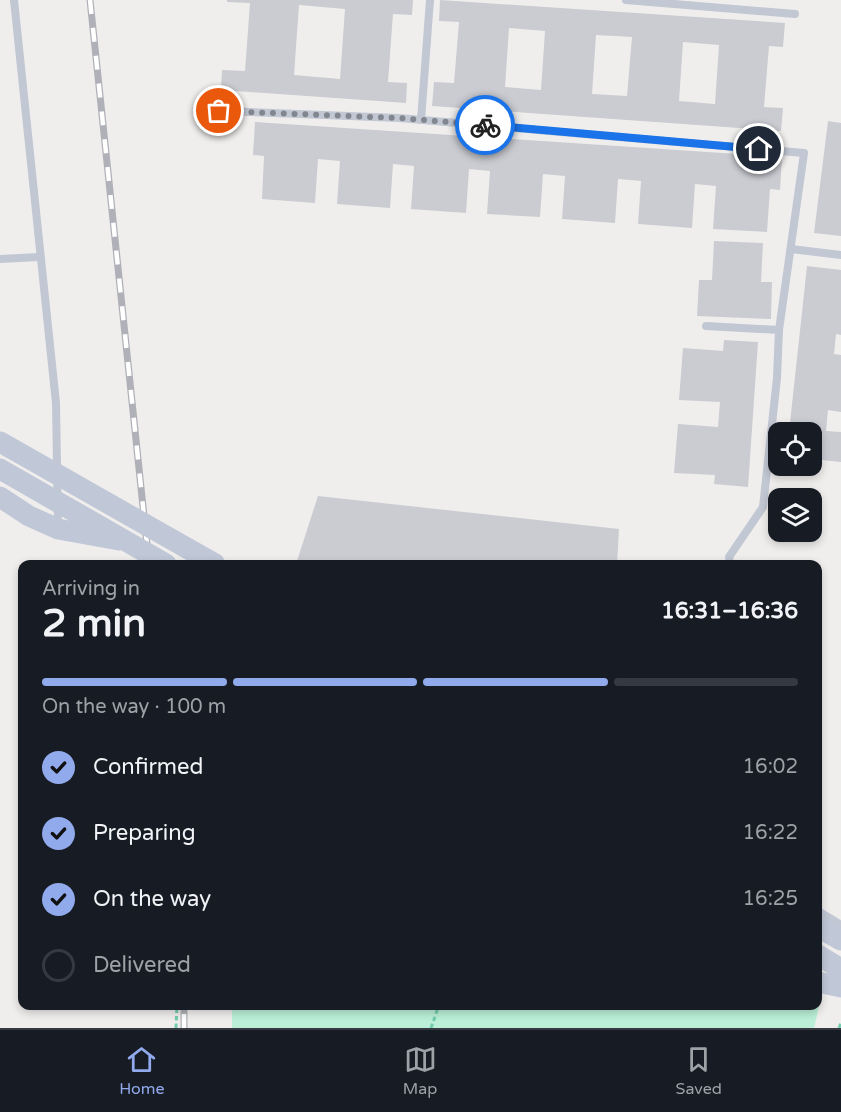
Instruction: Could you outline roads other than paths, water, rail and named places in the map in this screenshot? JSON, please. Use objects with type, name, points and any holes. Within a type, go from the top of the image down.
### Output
[{"type":"main road","points":[[0,442],[208,560]]},
{"type":"main road","points":[[0,470],[159,560]]},
{"type":"main road","points":[[0,497],[28,516],[58,529],[116,538],[151,560]]},
{"type":"main road","points":[[822,929],[841,940]]},
{"type":"main road","points":[[822,957],[841,969]]},
{"type":"main road","points":[[822,983],[841,987]]},
{"type":"lane","points":[[14,0],[56,403],[58,529]]},
{"type":"lane","points":[[421,120],[430,0]]},
{"type":"lane","points":[[626,0],[795,14]]},
{"type":"lane","points":[[197,110],[421,120],[804,153],[779,330],[777,378],[763,507],[729,557],[729,560]]},
{"type":"lane","points":[[790,249],[841,255]]},
{"type":"lane","points":[[0,259],[39,257]]},
{"type":"lane","points":[[706,326],[779,330]]},
{"type":"lane","points":[[822,913],[841,925]]},
{"type":"railway","points":[[90,0],[149,560]]},
{"type":"railway","points":[[184,1010],[184,1028]]}]
